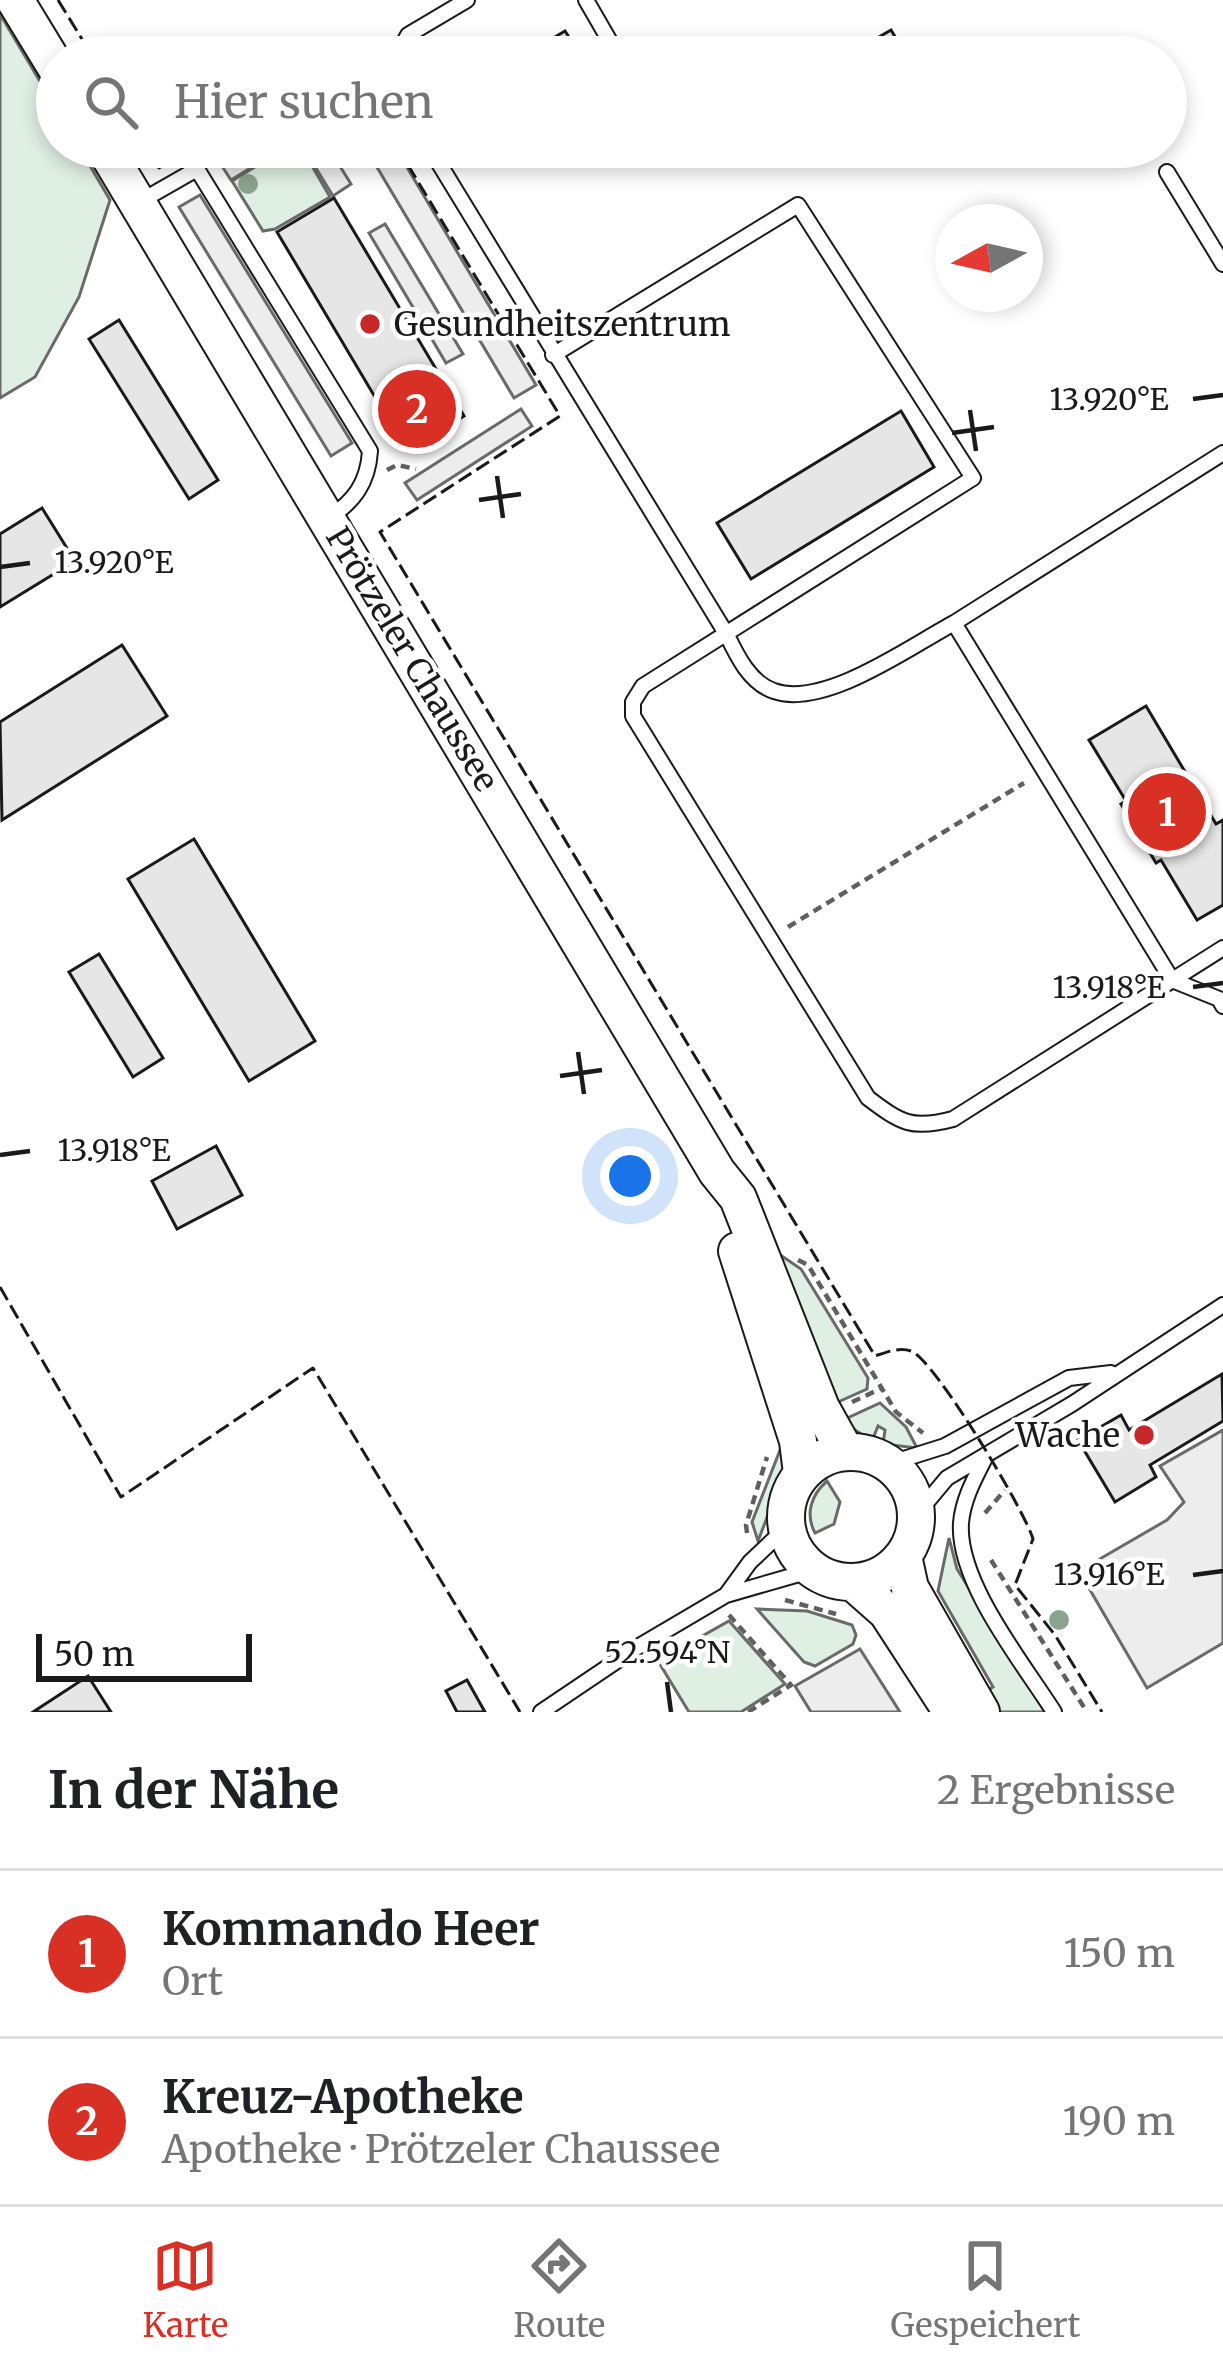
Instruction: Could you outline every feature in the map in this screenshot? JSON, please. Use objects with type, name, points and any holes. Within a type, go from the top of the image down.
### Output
[{"type":"main road","points":[[15,0],[37,36]]},
{"type":"main road","name":"Prötzeler Chaussee","points":[[117,168],[717,1172],[738,1198],[821,1408],[845,1451]]},
{"type":"main road","name":"Prötzeler Chaussee","points":[[717,1172],[745,1282],[798,1441],[802,1472],[788,1498],[786,1528]]},
{"type":"main road","points":[[786,1528],[798,1555],[813,1570],[837,1581],[853,1582],[884,1574],[903,1556],[914,1535],[916,1515],[909,1486],[890,1463],[864,1452],[845,1451],[826,1456],[802,1472]]},
{"type":"main road","points":[[903,1556],[910,1588],[981,1712]]},
{"type":"main road","points":[[853,1582],[887,1612],[952,1712]]},
{"type":"lane","points":[[407,36],[467,0]]},
{"type":"lane","points":[[586,0],[607,36]]},
{"type":"lane","points":[[442,168],[742,666],[773,691],[812,694],[843,683],[954,622],[1223,453]]},
{"type":"lane","points":[[138,202],[197,169],[370,452],[368,473],[350,505],[328,519]]},
{"type":"lane","points":[[1167,172],[1216,236],[1223,265]]},
{"type":"lane","points":[[554,355],[798,205],[973,478],[643,686],[632,702],[633,716],[868,1098],[896,1120],[924,1127],[953,1119],[1223,948]]},
{"type":"lane","points":[[954,622],[1172,980],[1219,999],[1223,1006]]},
{"type":"lane","points":[[916,1515],[938,1484],[1223,1305]]},
{"type":"lane","points":[[890,1463],[945,1446],[1069,1378],[1116,1373]]},
{"type":"lane","points":[[987,1454],[969,1489],[961,1524],[965,1562],[1054,1712]]},
{"type":"lane","points":[[726,1595],[750,1562],[786,1528]]},
{"type":"lane","points":[[542,1712],[726,1595],[813,1570]]},
{"type":"path","points":[[368,473],[397,465],[416,469]]},
{"type":"path","points":[[770,938],[1045,771]]},
{"type":"path","points":[[964,1511],[981,1518],[1005,1490]]},
{"type":"path","points":[[990,1559],[1087,1712]]},
{"type":"path","points":[[728,1615],[791,1685],[748,1712]]},
{"type":"green space","points":[[0,14],[36,75],[36,168],[91,168],[110,200],[79,297],[35,377],[0,398]]},
{"type":"green space","points":[[253,168],[313,168],[330,197],[275,229],[263,231],[232,181]]},
{"type":"green space","points":[[770,1248],[801,1269],[868,1378],[867,1389],[829,1406]]},
{"type":"green space","points":[[880,1403],[906,1427],[917,1448],[883,1444],[885,1430],[878,1426],[872,1441],[841,1421]]},
{"type":"green space","points":[[782,1445],[787,1465],[758,1541],[752,1522]]},
{"type":"green space","points":[[827,1481],[840,1502],[834,1524],[815,1533],[811,1505]]},
{"type":"green space","points":[[949,1538],[957,1569],[1045,1712],[992,1712],[981,1694],[993,1687],[938,1591]]},
{"type":"green space","points":[[757,1609],[807,1611],[852,1625],[856,1635],[853,1644],[815,1666],[804,1662]]},
{"type":"green space","points":[[729,1621],[785,1684],[741,1712],[689,1712],[658,1661]]},
{"type":"shaded area","points":[[223,168],[250,168],[231,180]]},
{"type":"shaded area","points":[[316,168],[341,168],[351,184],[333,196]]},
{"type":"shaded area","points":[[377,168],[407,168],[536,385],[514,398]]},
{"type":"shaded area","points":[[200,195],[352,443],[331,456],[179,207]]},
{"type":"shaded area","points":[[385,224],[463,354],[446,363],[369,233]]},
{"type":"shaded area","points":[[521,409],[532,426],[417,500],[405,483]]},
{"type":"shaded area","points":[[1223,1430],[1223,1643],[1147,1688],[1079,1571],[1167,1520],[1184,1502],[1160,1466]]},
{"type":"shaded area","points":[[860,1649],[900,1712],[811,1712],[795,1686]]},
{"type":"building","name":"Gesundheitszentrum","points":[[334,198],[464,416],[407,451],[277,232]]},
{"type":"building","points":[[119,320],[218,480],[189,499],[89,339]]},
{"type":"building","points":[[901,411],[934,467],[751,579],[717,523]]},
{"type":"building","points":[[42,508],[75,561],[0,607],[0,534]]},
{"type":"building","points":[[122,645],[167,716],[2,820],[0,722]]},
{"type":"building","points":[[1146,706],[1216,824],[1223,820],[1223,905],[1197,920],[1161,860],[1156,863],[1089,740]]},
{"type":"building","points":[[194,839],[315,1041],[249,1081],[128,879]]},
{"type":"building","points":[[99,954],[163,1058],[133,1077],[69,972]]},
{"type":"building","points":[[216,1146],[242,1195],[177,1229],[152,1181]]},
{"type":"building","name":"Wache","points":[[1222,1374],[1223,1421],[1150,1465],[1156,1477],[1115,1502],[1078,1440],[1121,1415],[1129,1430]]},
{"type":"building","points":[[88,1676],[111,1712],[33,1712]]},
{"type":"building","points":[[467,1680],[485,1712],[457,1712],[446,1691]]},
{"type":"fence","points":[[58,0],[80,36]]},
{"type":"fence","points":[[410,168],[560,416],[380,532],[875,1356],[911,1351],[939,1380],[978,1438],[1033,1539],[1015,1585],[1055,1635],[1102,1712]]},
{"type":"fence","points":[[0,1287],[121,1497],[313,1368],[520,1712]]},
{"type":"place","name":"Gesundheitszentrum","points":[[370,324]]},
{"type":"place","name":"Kreuz-Apotheke","points":[[417,409]]},
{"type":"place","name":"Kommando Heer","points":[[1167,812]]},
{"type":"place","name":"Wache","points":[[1144,1435]]}]
